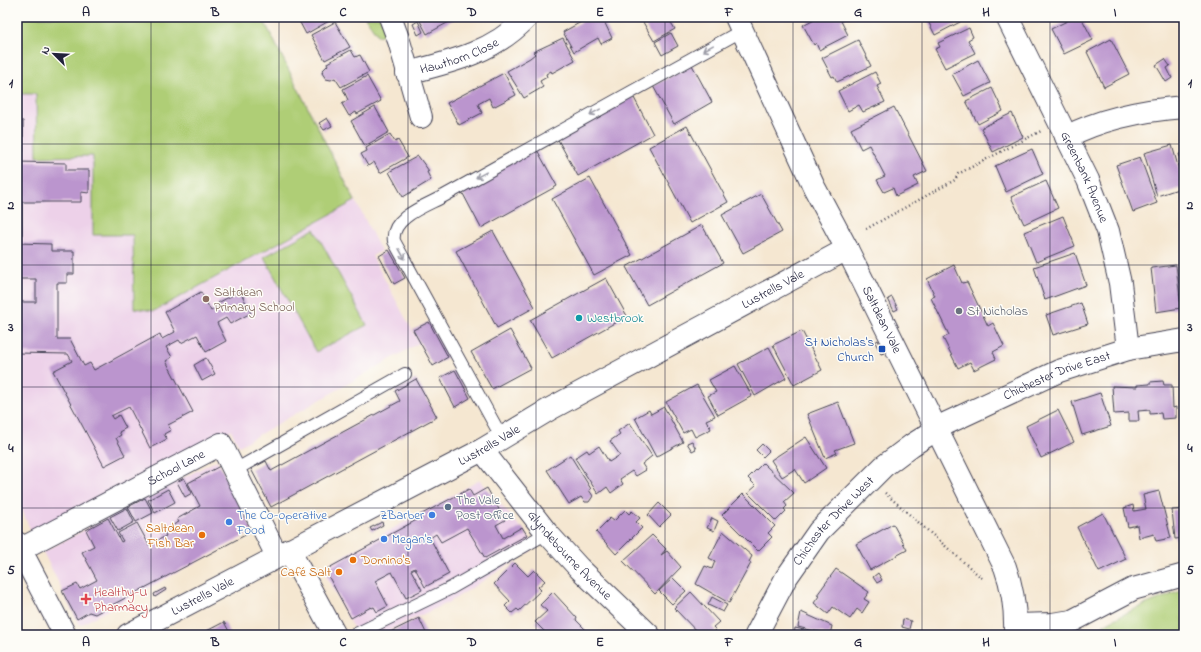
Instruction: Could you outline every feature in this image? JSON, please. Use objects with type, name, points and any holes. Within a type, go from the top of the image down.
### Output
[{"type":"street","name":"Hawthorn Close","points":[[390,17],[399,41],[407,73],[421,117]]},
{"type":"street","name":"Hawthorn Close","points":[[407,73],[458,61],[500,40],[527,17]]},
{"type":"street","name":"Greenbank Avenue","points":[[1007,17],[1093,192],[1108,231],[1120,283],[1128,349]]},
{"type":"street","name":"Saltdean Vale","points":[[739,24],[814,187],[847,249],[1005,567],[1012,585],[1015,630]]},
{"type":"street","points":[[1062,130],[1152,109],[1184,107]]},
{"type":"street","name":"Lustrells Vale","points":[[128,635],[482,450],[550,409],[847,249]]},
{"type":"street","name":"Chichester Drive East","points":[[937,429],[1054,373],[1128,349],[1184,340]]},
{"type":"street","name":"Chichester Drive West","points":[[756,635],[786,578],[819,531],[884,466],[937,429]]},
{"type":"street","name":"School Lane","points":[[19,546],[222,444],[235,470],[283,553],[335,635]]},
{"type":"street","name":"Glyndebourne Avenue","points":[[482,450],[547,533],[579,568],[649,635]]},
{"type":"street","points":[[19,546],[65,635]]},
{"type":"street","points":[[1015,630],[1072,621],[1133,589],[1184,575]]},
{"type":"lane","points":[[502,438],[394,241],[394,230],[403,219],[739,24]]},
{"type":"lane","points":[[235,470],[405,374]]},
{"type":"lane","points":[[354,635],[451,588],[547,533]]},
{"type":"path","points":[[866,229],[955,180],[958,174],[1062,130]]},
{"type":"path","points":[[882,490],[984,580]]},
{"type":"shaded area","name":"Saltdean Primary School","points":[[17,17],[262,17],[381,251],[372,256],[419,343],[239,446],[231,430],[37,532],[31,531],[17,499]]},
{"type":"shaded area","points":[[217,460],[253,532],[80,625],[43,552]]},
{"type":"shaded area","points":[[480,480],[537,547],[451,601],[379,635],[357,635],[322,568]]},
{"type":"green space","points":[[17,17],[262,17],[355,201],[154,311],[134,308],[133,235],[93,235],[93,156],[37,157],[36,94],[17,94]]},
{"type":"green space","points":[[365,17],[381,17],[386,33],[378,36]]},
{"type":"green space","points":[[314,229],[367,325],[316,352],[264,257]]},
{"type":"green space","points":[[1184,590],[1184,635],[1087,635],[1110,621],[1158,599]]},
{"type":"building","points":[[297,17],[336,17],[306,34]]},
{"type":"building","points":[[418,17],[458,17],[427,34]]},
{"type":"building","points":[[590,17],[602,17],[612,38],[601,44],[598,38],[574,52],[563,32]]},
{"type":"building","points":[[640,17],[674,17],[675,18],[670,21],[675,29],[654,41]]},
{"type":"building","points":[[818,17],[845,17],[846,18],[841,21],[848,35],[819,50],[816,43],[814,45],[803,25]]},
{"type":"building","points":[[926,17],[958,17],[960,22],[935,35]]},
{"type":"building","points":[[1075,17],[1081,17],[1093,40],[1064,54],[1051,29]]},
{"type":"building","points":[[418,21],[423,32],[418,35],[413,24]]},
{"type":"building","points":[[335,22],[350,47],[325,60],[311,35]]},
{"type":"building","points":[[969,28],[973,37],[968,40],[975,53],[945,68],[935,49],[940,47],[938,43]]},
{"type":"building","points":[[671,33],[678,46],[662,55],[655,42]]},
{"type":"building","points":[[563,38],[575,60],[552,73],[551,71],[546,74],[547,77],[540,81],[543,87],[524,98],[507,71],[530,58],[535,54],[533,52]]},
{"type":"building","points":[[1111,39],[1129,74],[1104,87],[1087,52]]},
{"type":"building","points":[[858,40],[871,66],[837,82],[834,76],[832,77],[822,58]]},
{"type":"building","points":[[351,50],[355,57],[360,55],[369,72],[341,87],[335,78],[331,80],[326,79],[322,73],[328,65],[327,63]]},
{"type":"building","points":[[1165,59],[1170,66],[1167,68],[1172,78],[1166,82],[1156,65]]},
{"type":"building","points":[[978,60],[990,83],[964,96],[952,74]]},
{"type":"building","points":[[692,65],[712,102],[674,124],[653,86]]},
{"type":"building","points":[[875,72],[881,84],[877,86],[885,102],[863,112],[859,105],[848,111],[838,91]]},
{"type":"building","points":[[504,73],[516,95],[493,107],[489,98],[478,104],[482,113],[459,125],[447,103]]},
{"type":"building","points":[[367,76],[381,101],[357,114],[356,112],[349,116],[342,104],[348,100],[343,89]]},
{"type":"building","points":[[992,88],[1003,111],[978,124],[966,101]]},
{"type":"building","points":[[633,96],[653,134],[578,176],[557,138]]},
{"type":"building","points":[[375,107],[389,132],[365,146],[351,121]]},
{"type":"building","points":[[894,107],[927,171],[914,177],[918,185],[896,196],[893,188],[884,192],[877,180],[885,176],[869,145],[861,149],[851,129]]},
{"type":"building","points":[[1012,113],[1023,137],[993,152],[981,128]]},
{"type":"building","points":[[327,118],[332,126],[324,130],[319,123]]},
{"type":"building","points":[[17,121],[23,121],[23,152],[17,152]]},
{"type":"building","points":[[687,126],[728,202],[690,223],[649,147]]},
{"type":"building","points":[[390,134],[395,142],[398,140],[408,157],[380,173],[374,162],[368,166],[361,154],[367,151],[366,148]]},
{"type":"building","points":[[1172,145],[1184,187],[1157,196],[1144,153]]},
{"type":"building","points":[[536,148],[557,186],[481,228],[461,190]]},
{"type":"building","points":[[1032,149],[1043,174],[1006,192],[995,166]]},
{"type":"building","points":[[1184,153],[1184,171],[1179,154]]},
{"type":"building","points":[[418,156],[429,171],[427,172],[431,180],[403,197],[389,172]]},
{"type":"building","points":[[1140,157],[1157,203],[1133,212],[1116,165]]},
{"type":"building","points":[[17,162],[66,163],[66,170],[89,170],[89,193],[81,192],[81,202],[22,202],[22,235],[17,235]]},
{"type":"building","name":"Westbrook","points":[[590,178],[632,255],[594,275],[552,199]]},
{"type":"building","points":[[1046,181],[1058,208],[1024,224],[1011,197]]},
{"type":"building","points":[[761,194],[782,232],[743,253],[722,215]]},
{"type":"building","points":[[1063,216],[1075,246],[1036,262],[1024,232]]},
{"type":"building","name":"Westbrook","points":[[702,225],[723,263],[647,305],[626,267]]},
{"type":"building","points":[[493,231],[535,307],[497,328],[456,251]]},
{"type":"building","points":[[17,243],[51,244],[51,251],[74,251],[74,274],[67,274],[67,283],[57,283],[57,339],[70,339],[84,366],[90,363],[94,370],[160,334],[162,339],[175,332],[165,312],[201,292],[211,311],[220,306],[218,303],[240,291],[251,313],[230,324],[226,318],[217,323],[226,341],[206,352],[197,335],[181,343],[179,340],[166,347],[172,357],[166,361],[193,412],[168,425],[171,430],[164,434],[167,439],[150,448],[129,407],[111,416],[113,419],[119,415],[126,428],[119,432],[121,435],[116,438],[125,455],[104,466],[53,371],[72,361],[68,354],[17,353],[17,302],[36,302],[36,279],[17,279]]},
{"type":"building","points":[[389,250],[405,278],[394,284],[379,256]]},
{"type":"building","points":[[1075,253],[1086,285],[1045,300],[1034,267]]},
{"type":"building","name":"St Nicholas","points":[[954,265],[962,283],[967,282],[988,326],[993,323],[1004,346],[993,352],[996,359],[974,370],[970,362],[958,368],[943,338],[949,335],[931,298],[935,296],[927,279]]},
{"type":"building","points":[[1176,265],[1181,308],[1156,312],[1151,268]]},
{"type":"building","name":"Westbrook","points":[[606,278],[627,316],[552,358],[530,320]]},
{"type":"building","points":[[892,297],[898,309],[894,311],[888,299]]},
{"type":"building","points":[[1081,303],[1088,324],[1053,335],[1046,315]]},
{"type":"building","points":[[429,322],[448,357],[433,366],[413,330]]},
{"type":"building","points":[[510,330],[531,368],[492,389],[471,352]]},
{"type":"building","points":[[802,331],[822,370],[794,385],[773,345]]},
{"type":"building","points":[[878,340],[884,353],[881,354],[875,342]]},
{"type":"building","points":[[769,347],[786,378],[755,396],[738,364]]},
{"type":"building","points":[[206,358],[215,374],[202,381],[194,365]]},
{"type":"building","points":[[735,366],[752,396],[718,415],[708,396],[716,392],[709,380]]},
{"type":"building","points":[[455,370],[470,398],[455,407],[440,378]]},
{"type":"building","points":[[1184,378],[1184,406],[1183,406],[1181,379]]},
{"type":"building","points":[[416,379],[437,417],[271,507],[251,469],[266,461],[271,471],[400,401],[395,391]]},
{"type":"building","points":[[1163,381],[1164,385],[1172,385],[1173,408],[1176,407],[1176,418],[1162,419],[1161,413],[1150,414],[1150,410],[1138,411],[1139,421],[1129,421],[1129,413],[1114,414],[1112,386],[1137,387],[1137,385],[1150,384],[1150,382]]},
{"type":"building","points":[[697,385],[715,416],[706,420],[711,429],[695,437],[691,429],[683,433],[666,402]]},
{"type":"building","points":[[1100,393],[1111,426],[1082,435],[1072,402]]},
{"type":"building","points":[[838,402],[854,443],[835,450],[837,453],[825,458],[807,414]]},
{"type":"building","points":[[664,407],[683,442],[656,457],[635,418],[649,410],[651,414]]},
{"type":"building","points":[[1058,410],[1074,442],[1041,458],[1026,426]]},
{"type":"building","points":[[630,423],[652,456],[642,464],[646,470],[636,476],[632,471],[620,479],[623,484],[611,493],[607,487],[598,494],[575,458],[587,450],[589,453],[599,446],[609,462],[620,455],[610,441],[620,434],[618,431]]},
{"type":"building","points":[[806,437],[826,468],[804,483],[795,469],[782,477],[771,460]]},
{"type":"building","points":[[692,441],[696,449],[692,451],[687,443]]},
{"type":"building","points":[[762,444],[769,451],[763,457],[756,450]]},
{"type":"building","points":[[570,455],[591,489],[589,490],[593,496],[589,502],[585,502],[581,497],[569,504],[547,470]]},
{"type":"building","points":[[763,463],[794,493],[784,502],[787,506],[784,509],[786,511],[776,521],[748,493],[756,486],[748,478]]},
{"type":"building","points":[[220,466],[253,531],[95,614],[89,612],[77,619],[62,591],[77,584],[80,589],[97,580],[82,552],[94,546],[86,530],[108,518],[121,542],[123,541],[118,533],[137,523],[149,545],[166,536],[163,530],[179,522],[177,519],[200,506],[188,483]]},
{"type":"building","points":[[184,478],[192,493],[185,497],[177,482]]},
{"type":"building","points":[[487,488],[505,520],[496,525],[503,538],[522,527],[527,535],[485,558],[467,528],[441,542],[436,534],[430,538],[449,574],[425,587],[415,568],[411,570],[422,590],[406,598],[392,572],[375,581],[388,606],[377,612],[374,607],[371,607],[351,618],[325,570],[422,517],[420,515],[469,489],[473,496]]},
{"type":"building","points":[[168,489],[175,502],[155,513],[148,500]]},
{"type":"building","points":[[1159,491],[1171,538],[1156,541],[1154,534],[1139,538],[1137,525],[1128,527],[1124,508],[1133,505],[1134,511],[1146,509],[1143,495]]},
{"type":"building","points":[[743,494],[775,526],[768,533],[772,537],[758,551],[722,515]]},
{"type":"building","points":[[145,498],[153,513],[136,522],[128,507]]},
{"type":"building","points":[[659,503],[671,515],[659,527],[648,515]]},
{"type":"building","points":[[127,508],[134,522],[118,531],[110,517]]},
{"type":"building","points":[[1184,509],[1184,538],[1175,539],[1172,510]]},
{"type":"building","points":[[625,510],[629,514],[632,511],[640,518],[636,522],[642,528],[616,554],[596,532],[610,518],[614,521]]},
{"type":"building","points":[[1103,513],[1126,559],[1099,572],[1077,527]]},
{"type":"building","points":[[712,518],[718,521],[714,531],[707,528]]},
{"type":"building","points":[[382,522],[383,525],[372,531],[370,528]]},
{"type":"building","points":[[893,524],[907,550],[870,570],[856,544]]},
{"type":"building","points":[[723,531],[752,556],[749,562],[751,563],[729,603],[696,584],[705,566],[712,569],[715,561],[709,558]]},
{"type":"building","points":[[652,535],[666,549],[661,555],[667,551],[681,567],[655,594],[623,561]]},
{"type":"building","points":[[515,563],[528,576],[534,570],[545,581],[538,587],[541,590],[519,611],[517,609],[512,613],[505,606],[510,601],[494,584]]},
{"type":"building","points":[[836,569],[869,592],[864,599],[869,602],[862,613],[857,609],[850,619],[833,607],[828,614],[814,603],[819,596],[817,595]]},
{"type":"building","points":[[878,573],[882,580],[877,583],[873,577]]},
{"type":"building","points":[[673,578],[686,591],[672,604],[659,591]]},
{"type":"building","points":[[165,588],[166,590],[155,597],[154,594]]},
{"type":"building","points":[[553,592],[577,618],[576,620],[591,635],[548,635],[535,622],[547,611],[540,605]]},
{"type":"building","points":[[691,592],[719,622],[713,627],[716,630],[711,635],[700,635],[674,608]]},
{"type":"building","points":[[712,597],[727,605],[723,612],[708,605]]},
{"type":"building","points":[[801,612],[832,626],[830,635],[798,627]]},
{"type":"building","points":[[419,618],[427,635],[384,635]]},
{"type":"building","points":[[903,619],[911,621],[909,629],[902,627]]},
{"type":"building","points":[[224,622],[231,635],[199,635]]},
{"type":"building","points":[[795,628],[821,634],[821,635],[794,635]]},
{"type":"place","name":"Saltdean Primary School","points":[[206,299]]},
{"type":"place","name":"St Nicholas","points":[[959,311]]},
{"type":"place","name":"Westbrook","points":[[579,318]]},
{"type":"place","name":"St Nicholas's Church","points":[[882,349]]},
{"type":"place","name":"The Vale Post Office","points":[[448,507]]},
{"type":"place","name":"ZBarber","points":[[432,515]]},
{"type":"place","name":"The Co-operative Food","points":[[229,522]]},
{"type":"place","name":"Saltdean Fish Bar","points":[[202,535]]},
{"type":"place","name":"Megan's","points":[[384,539]]},
{"type":"place","name":"Domino's","points":[[353,560]]},
{"type":"place","name":"Café Salt","points":[[339,572]]},
{"type":"place","name":"Healthy-U Pharmacy","points":[[86,599]]}]
